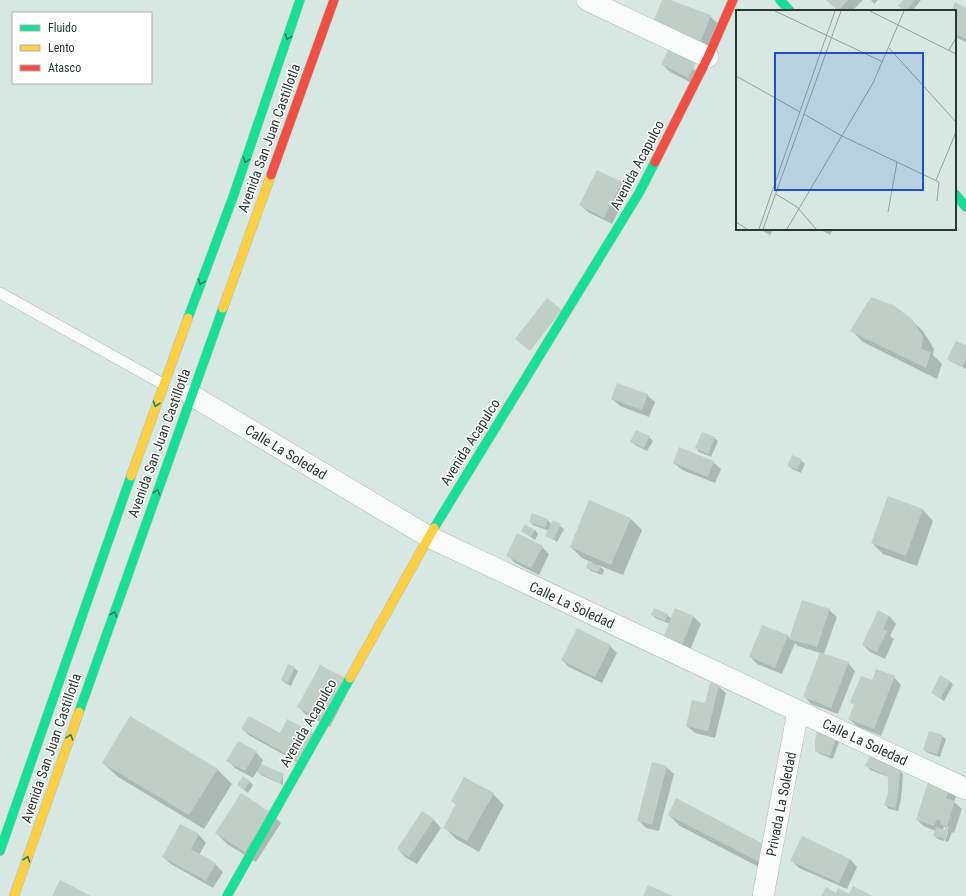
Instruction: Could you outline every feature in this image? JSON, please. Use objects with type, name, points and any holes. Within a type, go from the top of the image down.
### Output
[{"type":"main road","name":"Avenida San Juan Castillotla","points":[[0,851],[163,384],[233,197],[300,0]]},
{"type":"main road","name":"Avenida San Juan Castillotla","points":[[14,896],[191,395],[334,0]]},
{"type":"main road","name":"Avenida Acapulco","points":[[227,896],[428,537],[639,193],[708,57],[733,0]]},
{"type":"main road","points":[[780,0],[789,10]]},
{"type":"main road","points":[[956,195],[966,207]]},
{"type":"street","points":[[587,0],[708,57]]},
{"type":"street","name":"Calle La Soledad","points":[[191,395],[428,537],[966,789]]},
{"type":"street","name":"Privada La Soledad","points":[[763,896],[798,711]]},
{"type":"lane","points":[[0,293],[163,384]]},
{"type":"building","points":[[662,0],[670,0],[711,15],[700,43],[652,25]]},
{"type":"building","points":[[826,0],[848,0],[839,10],[837,10]]},
{"type":"building","points":[[903,0],[915,0],[907,10],[903,10],[898,6]]},
{"type":"building","points":[[955,2],[966,8],[966,39],[956,34],[956,10],[951,10]]},
{"type":"building","points":[[669,49],[696,63],[688,78],[661,64]]},
{"type":"building","points":[[597,170],[622,182],[604,218],[579,205]]},
{"type":"building","points":[[871,297],[893,305],[912,319],[923,337],[921,349],[931,352],[926,368],[850,331]]},
{"type":"building","points":[[547,298],[562,310],[530,351],[515,339]]},
{"type":"building","points":[[956,341],[966,345],[966,359],[962,367],[947,359]]},
{"type":"building","points":[[617,383],[648,394],[642,410],[611,399]]},
{"type":"building","points":[[636,430],[650,436],[644,448],[630,442]]},
{"type":"building","points":[[702,432],[715,437],[708,454],[695,448]]},
{"type":"building","points":[[679,447],[714,461],[708,477],[673,463]]},
{"type":"building","points":[[792,455],[802,459],[797,470],[787,466]]},
{"type":"building","points":[[888,496],[923,509],[906,556],[871,543]]},
{"type":"building","points":[[589,500],[631,518],[611,565],[570,547]]},
{"type":"building","points":[[532,513],[548,519],[545,528],[529,522]]},
{"type":"building","points":[[553,520],[561,524],[553,540],[545,536]]},
{"type":"building","points":[[525,524],[535,530],[531,537],[521,531]]},
{"type":"building","points":[[517,533],[543,546],[531,568],[506,556]]},
{"type":"building","points":[[588,562],[601,566],[598,572],[586,568]]},
{"type":"building","points":[[802,600],[830,609],[817,647],[789,639]]},
{"type":"building","points":[[654,608],[668,614],[665,621],[651,615]]},
{"type":"building","points":[[675,608],[694,616],[682,644],[664,636]]},
{"type":"building","points":[[878,610],[889,616],[883,629],[887,631],[877,652],[862,645]]},
{"type":"building","points":[[762,625],[788,635],[775,668],[749,657]]},
{"type":"building","points":[[577,628],[611,645],[595,677],[561,660]]},
{"type":"building","points":[[820,652],[849,662],[831,708],[803,697]]},
{"type":"building","points":[[288,664],[295,667],[288,683],[281,680]]},
{"type":"building","points":[[320,665],[345,678],[322,720],[297,707]]},
{"type":"building","points":[[876,669],[895,676],[874,729],[848,719],[854,705],[850,702],[861,676],[872,680]]},
{"type":"building","points":[[940,675],[950,681],[941,698],[931,693]]},
{"type":"building","points":[[710,683],[719,685],[708,731],[686,726],[692,700],[705,703]]},
{"type":"building","points":[[130,716],[218,769],[189,815],[102,763]]},
{"type":"building","points":[[249,716],[280,733],[287,719],[314,733],[299,761],[241,729]]},
{"type":"building","points":[[929,731],[943,735],[937,754],[923,750]]},
{"type":"building","points":[[817,732],[836,738],[830,756],[815,751]]},
{"type":"building","points":[[238,741],[257,751],[245,771],[226,761]]},
{"type":"building","points":[[870,756],[900,770],[898,795],[893,794],[898,796],[895,808],[884,805],[888,793],[888,776],[865,766]]},
{"type":"building","points":[[652,762],[667,766],[652,825],[637,821]]},
{"type":"building","points":[[261,764],[284,774],[280,783],[257,772]]},
{"type":"building","points":[[243,776],[250,781],[244,790],[237,785]]},
{"type":"building","points":[[464,777],[494,793],[467,841],[443,828],[456,804],[451,801]]},
{"type":"building","points":[[928,782],[949,789],[946,798],[955,801],[947,826],[949,827],[945,839],[933,836],[936,827],[945,830],[946,826],[940,824],[941,821],[937,819],[934,826],[916,820]]},
{"type":"building","points":[[241,793],[270,812],[245,852],[215,833]]},
{"type":"building","points":[[676,798],[769,847],[761,863],[668,815]]},
{"type":"building","points":[[422,811],[434,819],[409,857],[397,849]]},
{"type":"building","points":[[180,824],[199,834],[191,849],[216,863],[206,881],[162,857]]},
{"type":"building","points":[[802,836],[850,859],[839,883],[790,861]]},
{"type":"building","points":[[60,880],[91,896],[52,896]]},
{"type":"building","points":[[648,885],[673,896],[643,896]]},
{"type":"building","points":[[853,886],[873,896],[821,896],[826,887],[836,893],[838,888],[849,894]]},
{"type":"traffic: fast","points":[[188,318],[233,197],[300,0]]},
{"type":"traffic: fast","points":[[780,0],[789,10]]},
{"type":"traffic: fast","points":[[434,528],[639,193],[655,162]]},
{"type":"traffic: fast","points":[[956,195],[966,207]]},
{"type":"traffic: fast","points":[[79,712],[223,308]]},
{"type":"traffic: fast","points":[[0,851],[131,476]]},
{"type":"traffic: fast","points":[[227,896],[350,678]]},
{"type":"traffic: slow","points":[[223,308],[271,175]]},
{"type":"traffic: slow","points":[[131,476],[188,318]]},
{"type":"traffic: slow","points":[[350,678],[434,528]]},
{"type":"traffic: slow","points":[[14,896],[79,712]]},
{"type":"traffic: jam","points":[[271,175],[334,0]]},
{"type":"traffic: jam","points":[[655,162],[708,57],[733,0]]}]
